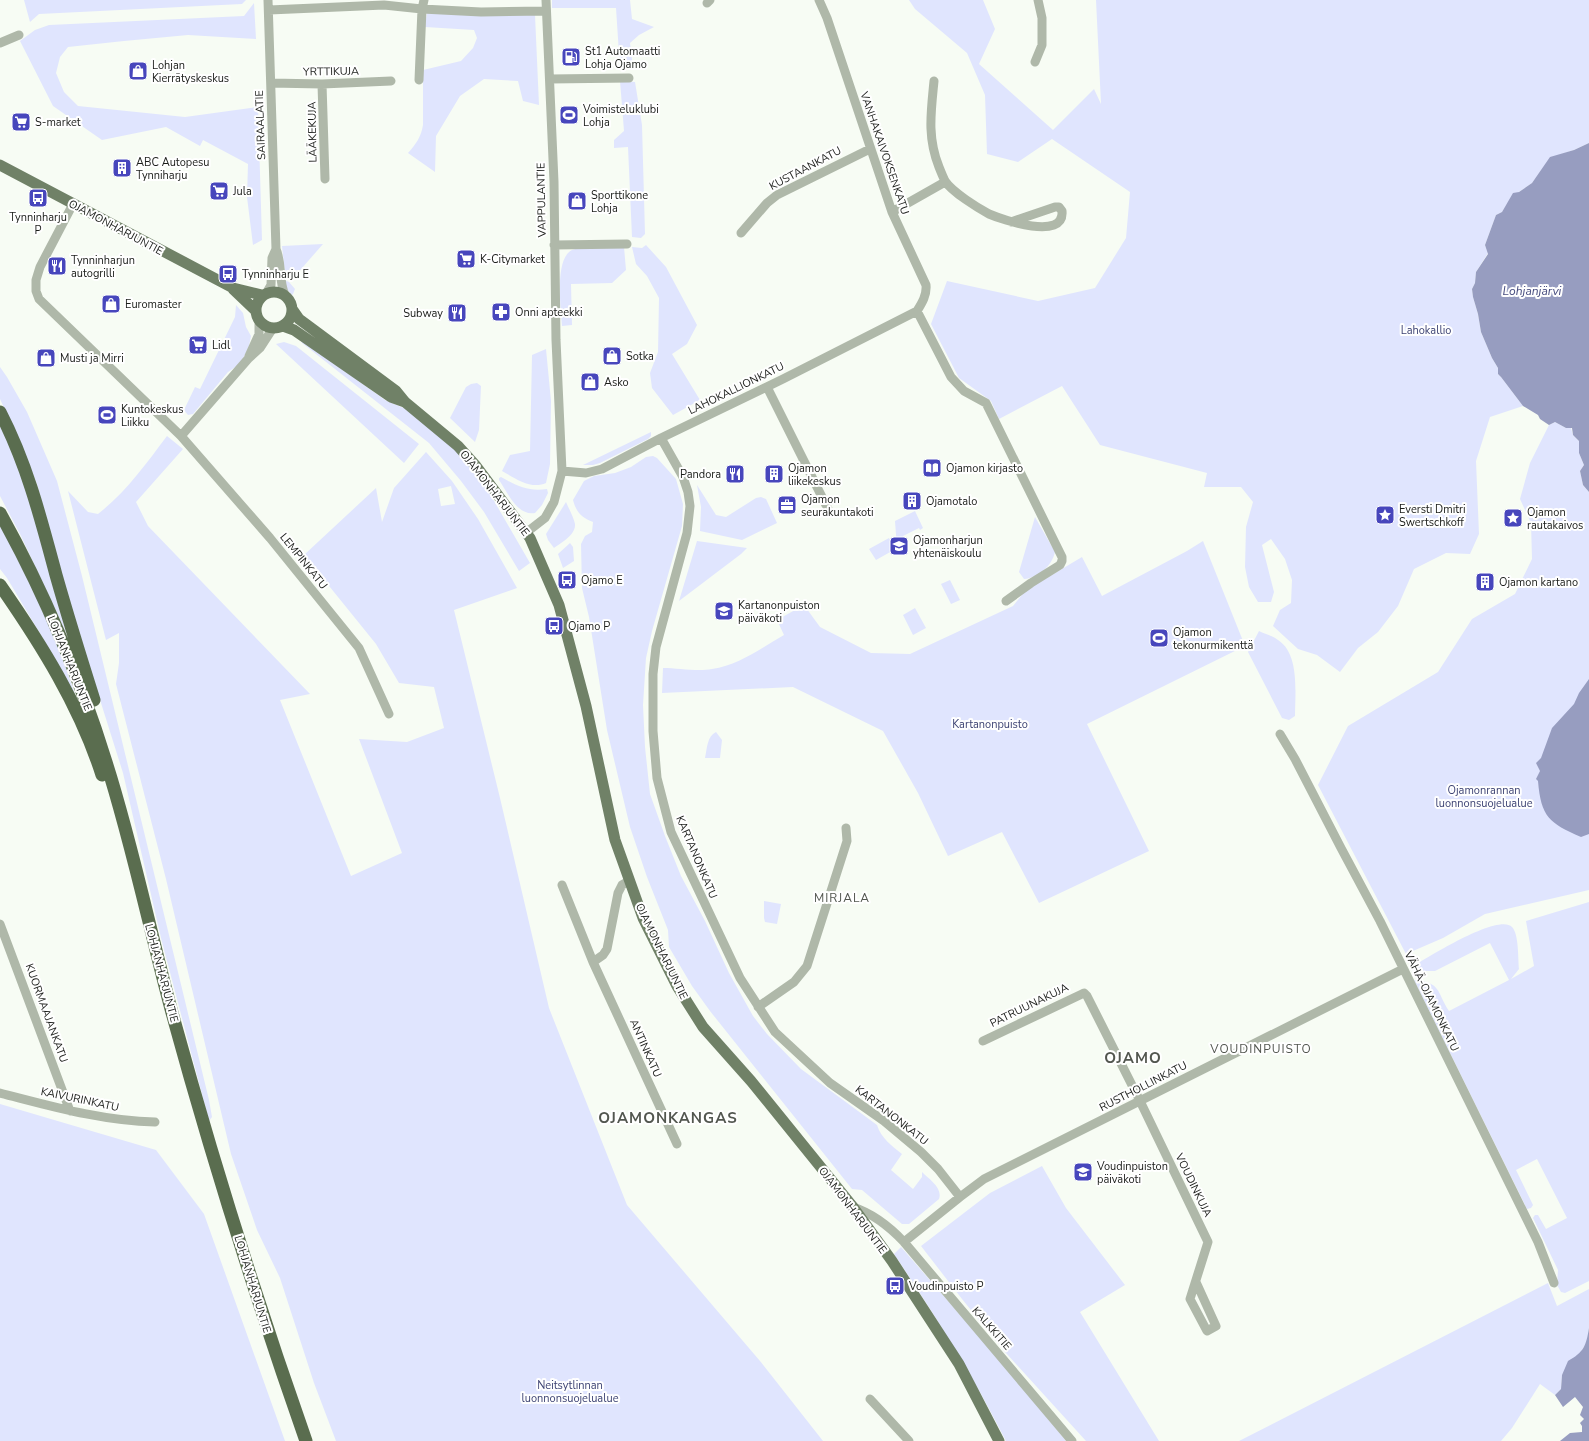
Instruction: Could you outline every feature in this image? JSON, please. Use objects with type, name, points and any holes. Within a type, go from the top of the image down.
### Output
[{"type":"highway","points":[[0,412],[16,445],[34,496],[66,609],[112,759],[126,832]]},
{"type":"highway","name":"LOHJANHARJUNTIE","points":[[0,513],[36,583],[66,649],[87,702],[126,832],[158,960],[200,1109],[268,1334],[306,1441]]},
{"type":"highway","points":[[0,585],[45,652],[66,690],[99,767],[142,894]]},
{"type":"main road","name":"OJAMONHARJUNTIE","points":[[0,165],[233,288],[264,294]]},
{"type":"main road","name":"OJAMONHARJUNTIE","points":[[233,288],[257,316]]},
{"type":"main road","points":[[276,291],[285,295],[289,299],[292,309],[290,318],[278,327],[263,324],[257,316],[258,300],[264,294],[276,291]]},
{"type":"main road","name":"OJAMONHARJUNTIE","points":[[292,309],[299,319],[396,390],[404,402],[458,446],[476,466],[527,532],[559,605],[586,706],[615,840],[643,918],[677,986],[703,1027],[751,1082],[853,1207],[892,1261],[959,1364],[999,1441]]},
{"type":"main road","name":"OJAMONHARJUNTIE","points":[[278,327],[294,330],[391,397],[404,402]]},
{"type":"street","name":"SAIRAALATIE","points":[[268,0],[276,249],[280,259],[282,288],[285,295]]},
{"type":"street","name":"VAPPULANTIE","points":[[527,532],[544,518],[554,502],[562,471],[556,340],[550,79],[546,0]]},
{"type":"street","name":"VANHAKAIVOKSENKATU","points":[[819,0],[827,18],[892,212],[926,285],[925,297],[917,310]]},
{"type":"street","points":[[1035,62],[1042,45],[1042,18],[1038,0]]},
{"type":"street","points":[[269,10],[423,4],[481,12],[546,11]]},
{"type":"street","points":[[419,80],[423,4]]},
{"type":"street","points":[[0,43],[19,35]]},
{"type":"street","points":[[550,79],[629,78]]},
{"type":"street","name":"YRTTIKUJA","points":[[271,83],[322,84],[391,81]]},
{"type":"street","points":[[934,81],[931,140],[934,155],[945,182],[975,206],[990,214],[1012,222],[1031,226],[1052,226],[1059,222],[1062,216],[1062,210],[1059,207],[1055,207],[1012,222]]},
{"type":"street","name":"LÄÄKEKUJA","points":[[322,84],[324,179]]},
{"type":"street","name":"KUSTAANKATU","points":[[741,233],[767,203],[777,195],[870,149]]},
{"type":"street","points":[[892,212],[945,182]]},
{"type":"street","name":"LEMPINKATU","points":[[73,204],[40,267],[36,280],[36,291],[39,299],[182,436],[270,538],[359,648],[389,714]]},
{"type":"street","points":[[554,245],[627,244]]},
{"type":"street","name":"SAIRAALATIE","points":[[264,294],[271,285],[272,258],[276,249]]},
{"type":"street","points":[[917,310],[950,378],[964,391],[986,403],[1062,557],[1060,565],[1030,583],[1006,602]]},
{"type":"street","name":"LAHOKALLIONKATU","points":[[562,471],[586,473],[602,469],[917,310]]},
{"type":"street","points":[[248,359],[259,334],[257,316]]},
{"type":"street","points":[[182,436],[248,359],[260,348],[278,327]]},
{"type":"street","points":[[767,387],[828,509]]},
{"type":"street","name":"KARTANONKATU","points":[[661,438],[683,477],[688,492],[690,506],[687,533],[663,618],[655,654],[653,674],[653,731],[657,778],[671,832],[740,978],[775,1032],[830,1083],[884,1121],[921,1152],[938,1169],[960,1197]]},
{"type":"street","name":"VÄHÄ-OJAMONKATU","points":[[1280,734],[1295,759],[1380,921],[1538,1242],[1554,1283]]},
{"type":"street","points":[[758,1007],[794,982],[807,966],[847,841],[846,828]]},
{"type":"street","points":[[593,962],[604,955],[607,949],[618,893],[622,885],[629,881]]},
{"type":"street","name":"ANTINKATU","points":[[562,885],[593,962],[677,1144]]},
{"type":"street","name":"KUORMAAJANKATU","points":[[0,924],[70,1111]]},
{"type":"street","name":"RUSTHOLLINKATU","points":[[904,1242],[984,1179],[1403,969]]},
{"type":"street","name":"PATRUUNAKUJA","points":[[983,1041],[1084,993],[1140,1101]]},
{"type":"street","name":"KAIVURINKATU","points":[[0,1093],[70,1111],[119,1120],[155,1122]]},
{"type":"street","name":"VOUDINKUJA","points":[[1140,1101],[1208,1242],[1196,1282]]},
{"type":"street","name":"KALKKITIE","points":[[853,1207],[868,1212],[886,1224],[904,1242],[1072,1441]]},
{"type":"street","points":[[870,1399],[909,1441]]},
{"type":"green space","points":[[24,0],[246,0],[242,4],[39,14],[30,22]]},
{"type":"green space","points":[[552,0],[630,0],[632,19],[654,27],[639,35],[630,43],[633,68],[620,69],[616,8],[552,8]]},
{"type":"green space","name":"Lahokallio","points":[[909,0],[983,0],[995,29],[979,64],[1053,130],[1094,89],[1101,104],[1096,0],[1589,0],[1589,143],[1550,158],[1532,183],[1519,192],[1507,204],[1502,212],[1496,215],[1485,245],[1488,253],[1476,272],[1475,283],[1472,289],[1481,332],[1498,368],[1498,374],[1523,406],[1490,417],[1476,461],[1479,534],[1470,554],[1446,553],[1414,569],[1398,606],[1378,632],[1358,648],[1340,672],[1317,655],[1298,649],[1273,626],[1280,610],[1291,603],[1292,580],[1285,559],[1271,539],[1262,545],[1274,592],[1271,602],[1258,602],[1249,587],[1245,567],[1246,527],[1253,502],[1241,487],[1204,487],[1207,473],[1100,445],[1062,386],[999,419],[991,401],[959,378],[931,324],[947,281],[1038,301],[1095,288],[1126,238],[1130,192],[1052,139],[1018,162],[987,154],[985,95],[967,53],[915,9]]},
{"type":"green space","points":[[254,3],[256,39],[188,35],[68,47],[60,57],[56,73],[64,92],[78,106],[185,117],[258,107],[262,240],[253,245],[247,197],[248,164],[203,140],[200,146],[166,127],[102,140],[53,106],[20,41],[35,30],[49,25],[244,16]]},
{"type":"green space","points":[[427,12],[535,15],[539,105],[523,101],[518,81],[484,79],[460,96],[436,136],[435,172],[408,153],[418,140],[423,125],[423,70],[461,61],[473,48],[477,38],[474,30],[425,27]]},
{"type":"green space","points":[[620,81],[635,82],[642,125],[645,234],[641,238],[632,237],[628,147],[614,148],[614,140],[624,131]]},
{"type":"green space","points":[[323,244],[295,276],[285,274],[282,246]]},
{"type":"green space","points":[[646,245],[666,267],[697,325],[687,344],[672,354],[700,400],[673,415],[652,388],[650,373],[658,352],[659,298],[647,276],[636,264],[632,247],[642,248]]},
{"type":"green space","points":[[624,247],[626,270],[612,283],[571,284],[572,325],[562,326],[560,285],[563,263],[566,255],[572,250],[576,249]]},
{"type":"green space","points":[[284,280],[289,282],[295,289],[292,295],[286,288]]},
{"type":"green space","points":[[236,305],[243,313],[246,327],[251,336],[249,346],[244,357],[237,366],[228,372],[193,414],[188,415],[184,410],[195,387],[200,389],[235,317]]},
{"type":"green space","points":[[300,339],[385,400],[406,409],[455,450],[486,487],[530,563],[519,571],[484,512],[461,481],[429,443],[302,343]]},
{"type":"green space","points":[[284,342],[296,346],[419,444],[404,463],[276,344]]},
{"type":"green space","points":[[546,349],[551,401],[550,464],[546,483],[535,485],[518,480],[502,471],[510,455],[530,451],[532,355]]},
{"type":"green space","points":[[0,367],[27,412],[57,481],[82,576],[209,1100],[212,1117],[209,1121],[161,938],[123,773],[63,582],[37,484],[0,399]]},
{"type":"green space","points":[[477,383],[481,386],[479,430],[475,442],[450,418],[466,387]]},
{"type":"green space","points":[[0,422],[18,460],[80,668],[67,635],[21,536],[0,496]]},
{"type":"green space","name":"Ojamonrannan luonnonsuojelualue","points":[[1555,422],[1566,428],[1571,428],[1573,435],[1579,441],[1579,453],[1584,465],[1580,471],[1583,485],[1589,492],[1589,890],[1485,914],[1443,938],[1406,954],[1318,785],[1348,726],[1438,672],[1472,619],[1515,594],[1532,559],[1531,523],[1520,499],[1530,463],[1549,425]]},
{"type":"green space","points":[[651,432],[651,436],[648,439],[600,463],[583,465]]},
{"type":"green space","name":"Neitsytlinnan luonnonsuojelualue","points":[[167,436],[183,449],[136,502],[148,526],[310,694],[280,700],[351,876],[402,853],[359,739],[407,742],[444,728],[434,687],[399,683],[376,644],[304,555],[376,488],[382,522],[394,488],[426,452],[452,481],[478,519],[517,588],[454,610],[549,1008],[627,1205],[760,1361],[823,1441],[336,1441],[314,1383],[280,1278],[257,1230],[231,1154],[166,879],[116,684],[119,663],[119,633],[106,640],[68,491],[88,512],[98,514],[127,487]],"holes":[[[451,486],[455,504],[441,506],[438,489]]]},
{"type":"green space","points":[[653,456],[657,458],[676,479],[683,504],[682,526],[652,631],[646,658],[643,705],[645,747],[650,794],[681,876],[705,921],[729,973],[753,1016],[767,1034],[801,1069],[877,1125],[884,1138],[902,1154],[891,1170],[913,1189],[922,1177],[922,1172],[937,1187],[940,1195],[939,1199],[909,1224],[902,1224],[862,1190],[852,1189],[710,1011],[692,986],[669,947],[668,930],[647,877],[630,827],[607,730],[589,617],[582,588],[581,544],[585,536],[592,532],[593,522],[580,514],[573,500],[584,481],[594,476],[615,473],[631,467],[646,457]]},
{"type":"green space","points":[[501,477],[523,488],[534,490],[547,489],[548,493],[542,505],[535,513],[523,511],[510,497],[499,480]]},
{"type":"green space","points":[[697,485],[716,515],[726,517],[756,498],[761,497],[766,499],[777,523],[742,540],[700,531],[701,507]]},
{"type":"green space","points":[[566,502],[574,519],[575,528],[568,538],[554,548],[548,540],[546,534]]},
{"type":"green space","points":[[915,511],[923,528],[920,530],[919,528],[903,536],[903,545],[897,548],[895,521]]},
{"type":"green space","points":[[1035,517],[1055,552],[1051,562],[1044,570],[1039,574],[1024,579],[1019,572]]},
{"type":"green space","points":[[0,525],[25,571],[59,649],[86,725],[61,669],[7,578],[0,569]]},
{"type":"green space","points":[[889,538],[892,544],[892,551],[876,560],[869,549]]},
{"type":"green space","points":[[697,541],[747,548],[679,601]]},
{"type":"green space","name":"Kartanonpuisto","points":[[1203,541],[1245,646],[1087,724],[1149,851],[1039,903],[1002,832],[948,856],[918,793],[883,731],[793,687],[662,693],[663,668],[706,670],[722,667],[741,660],[784,635],[777,620],[804,605],[820,627],[871,653],[910,654],[1013,606],[1025,591],[1082,557],[1102,596]]},
{"type":"green space","points":[[570,543],[573,547],[574,561],[563,568],[558,554]]},
{"type":"green space","points":[[950,580],[960,600],[951,604],[941,584]]},
{"type":"green space","points":[[915,608],[926,628],[913,635],[903,615]]},
{"type":"green space","points":[[1259,631],[1278,640],[1285,646],[1290,655],[1295,675],[1295,716],[1289,720],[1282,718],[1248,652]]},
{"type":"green space","points":[[716,732],[722,740],[720,758],[705,758],[709,740]]},
{"type":"green space","points":[[764,901],[781,904],[777,924],[765,922]]},
{"type":"green space","points":[[1589,902],[1589,1281],[1565,1293],[1561,1292],[1557,1285],[1558,1270],[1533,1218],[1535,1215],[1538,1215],[1546,1229],[1567,1218],[1537,1159],[1516,1170],[1533,1205],[1531,1208],[1527,1209],[1414,980],[1423,981],[1434,986],[1440,993],[1449,1011],[1509,980],[1490,943],[1435,971],[1414,971],[1412,967],[1462,938],[1493,926],[1504,924],[1512,927],[1517,941],[1519,969],[1511,979],[1534,966],[1526,921]]},
{"type":"green space","points":[[0,1104],[156,1150],[204,1214],[285,1441],[0,1441]]},
{"type":"green space","points":[[1042,1166],[1066,1208],[1125,1285],[1080,1312],[1159,1441],[1086,1441],[1005,1352],[921,1246],[990,1193]]},
{"type":"green space","points":[[901,1247],[1010,1372],[1066,1441],[1006,1441],[953,1346],[894,1254]]},
{"type":"green space","points":[[1548,1283],[1557,1306],[1589,1289],[1589,1328],[1587,1342],[1579,1355],[1562,1375],[1561,1389],[1555,1395],[1540,1384],[1512,1428],[1501,1441],[1239,1441]]},
{"type":"water","name":"Lohjanjärvi","points":[[1589,143],[1589,492],[1583,485],[1580,471],[1584,465],[1579,453],[1579,441],[1573,435],[1572,428],[1566,428],[1555,422],[1549,425],[1540,419],[1538,415],[1523,406],[1498,374],[1498,368],[1481,332],[1472,289],[1475,283],[1476,272],[1488,254],[1485,245],[1496,215],[1502,212],[1513,193],[1519,192],[1532,183],[1550,157],[1574,150]]},
{"type":"water","points":[[1589,679],[1589,834],[1581,837],[1554,823],[1544,811],[1539,793],[1538,781],[1536,779],[1540,771],[1536,763],[1541,758],[1552,728],[1574,704],[1579,693]]},
{"type":"water","points":[[1589,1328],[1589,1441],[1560,1441],[1570,1433],[1582,1432],[1582,1426],[1580,1423],[1584,1419],[1580,1415],[1583,1407],[1575,1397],[1563,1407],[1555,1395],[1561,1389],[1562,1375],[1568,1361],[1578,1355],[1583,1348],[1587,1339]]},
{"type":"place","name":"St1 Automaatti Lohja Ojamo","points":[[571,57]]},
{"type":"place","name":"Lohjan Kierrätyskeskus","points":[[138,71]]},
{"type":"place","name":"Voimisteluklubi Lohja","points":[[569,115]]},
{"type":"place","name":"S-market","points":[[21,122]]},
{"type":"place","name":"ABC Autopesu Tynniharju","points":[[122,168]]},
{"type":"place","name":"Jula","points":[[219,191]]},
{"type":"place","name":"Tynninharju P","points":[[38,198]]},
{"type":"place","name":"Sporttikone Lohja","points":[[577,201]]},
{"type":"place","name":"K-Citymarket","points":[[466,259]]},
{"type":"place","name":"Tynninharjun autogrilli","points":[[57,266]]},
{"type":"place","name":"Tynninharju E","points":[[228,274]]},
{"type":"place","name":"Euromaster","points":[[111,304]]},
{"type":"place","name":"Onni apteekki","points":[[501,312]]},
{"type":"place","name":"Subway","points":[[457,313]]},
{"type":"place","name":"Lidl","points":[[198,345]]},
{"type":"place","name":"Sotka","points":[[612,356]]},
{"type":"place","name":"Musti ja Mirri","points":[[46,358]]},
{"type":"place","name":"Asko","points":[[590,382]]},
{"type":"place","name":"Kuntokeskus Liikku","points":[[107,415]]},
{"type":"place","name":"Ojamon kirjasto","points":[[932,468]]},
{"type":"place","name":"Pandora","points":[[735,474]]},
{"type":"place","name":"Ojamon liikekeskus","points":[[774,474]]},
{"type":"place","name":"Ojamotalo","points":[[912,501]]},
{"type":"place","name":"Ojamon seurakuntakoti","points":[[787,505]]},
{"type":"place","name":"Eversti Dmitri Swertschkoff","points":[[1385,515]]},
{"type":"place","name":"Ojamon rautakaivos","points":[[1513,518]]},
{"type":"place","name":"Ojamonharjun yhtenäiskoulu","points":[[899,546]]},
{"type":"place","name":"Ojamo E","points":[[567,580]]},
{"type":"place","name":"Ojamon kartano","points":[[1485,582]]},
{"type":"place","name":"Kartanonpuiston päiväkoti","points":[[724,611]]},
{"type":"place","name":"Ojamo P","points":[[554,626]]},
{"type":"place","name":"Ojamon tekonurmikenttä","points":[[1159,638]]},
{"type":"place","name":"Voudinpuiston päiväkoti","points":[[1083,1172]]},
{"type":"place","name":"Voudinpuisto P","points":[[895,1286]]},
{"type":"district","name":"MIRJALA","points":[[842,898]]},
{"type":"district","name":"VOUDINPUISTO","points":[[1261,1049]]},
{"type":"district","name":"OJAMO","points":[[1133,1058]]},
{"type":"district","name":"OJAMONKANGAS","points":[[668,1118]]}]
